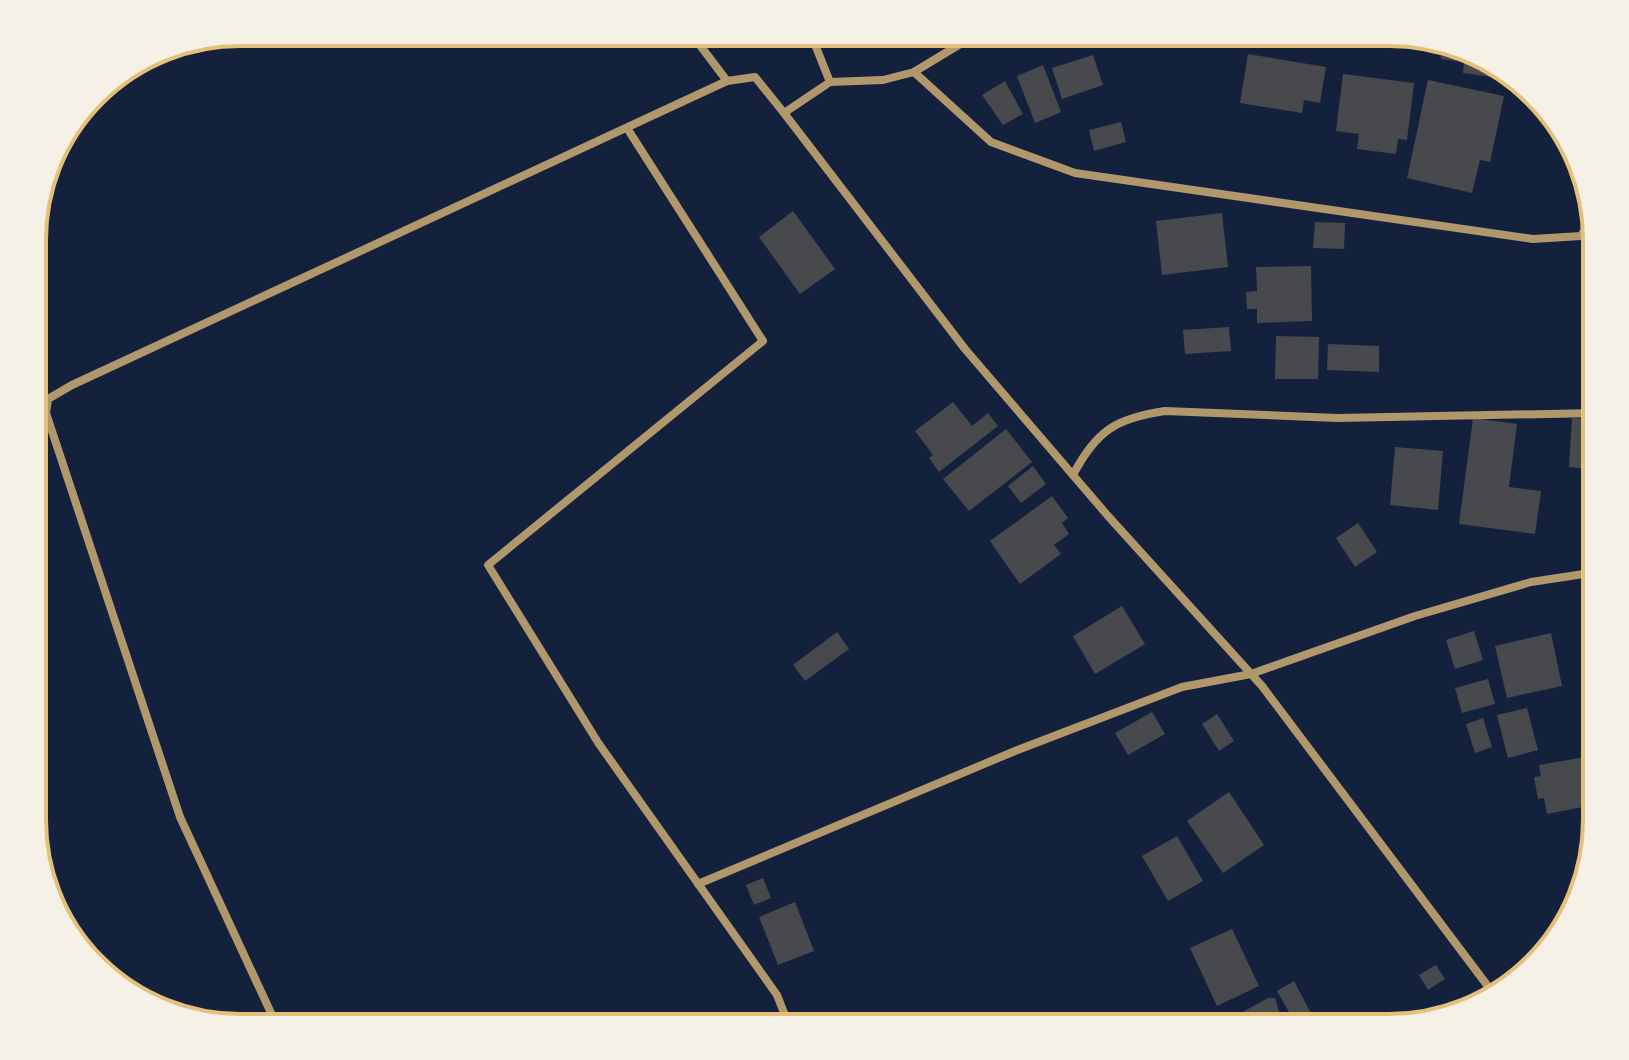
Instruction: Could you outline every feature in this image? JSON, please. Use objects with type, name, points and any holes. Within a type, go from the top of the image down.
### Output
[{"type":"street","points":[[701,46],[727,81]]},
{"type":"street","points":[[816,46],[830,82]]},
{"type":"street","points":[[784,113],[830,82],[883,80],[914,72],[957,46]]},
{"type":"street","points":[[914,72],[991,142],[1075,173],[1533,239],[1581,236],[1583,233]]},
{"type":"street","points":[[271,1014],[180,817],[46,413],[48,399],[72,385],[727,81],[755,77],[965,349],[1251,674],[1488,987]]},
{"type":"street","points":[[627,128],[763,341],[488,565],[599,744],[777,995],[784,1014]]},
{"type":"street","points":[[1073,475],[1088,446],[1101,434],[1140,415],[1165,411],[1337,418],[1583,413]]},
{"type":"street","points":[[698,884],[1015,751],[1182,687],[1251,674],[1415,616],[1531,582],[1583,574]]},
{"type":"building","points":[[1248,54],[1326,67],[1320,103],[1304,100],[1302,113],[1240,103]]},
{"type":"building","points":[[1441,54],[1475,66],[1492,77],[1463,73],[1464,62],[1441,59]]},
{"type":"building","points":[[1093,55],[1103,85],[1062,99],[1052,68]]},
{"type":"building","points":[[1043,65],[1061,112],[1035,123],[1017,76]]},
{"type":"building","points":[[1343,74],[1414,83],[1407,140],[1398,139],[1396,154],[1357,149],[1359,134],[1336,131]]},
{"type":"building","points":[[1428,80],[1504,96],[1490,162],[1480,160],[1472,193],[1407,178]]},
{"type":"building","points":[[1005,81],[1023,114],[1003,125],[982,95]]},
{"type":"building","points":[[1121,122],[1126,142],[1094,151],[1089,130]]},
{"type":"building","points":[[793,211],[835,269],[800,294],[759,237]]},
{"type":"building","points":[[1222,213],[1228,267],[1162,275],[1156,221]]},
{"type":"building","points":[[1315,222],[1345,223],[1344,249],[1313,248]]},
{"type":"building","points":[[1311,266],[1312,321],[1257,323],[1257,309],[1247,309],[1246,292],[1257,291],[1256,267]]},
{"type":"building","points":[[1229,327],[1231,351],[1185,354],[1183,330]]},
{"type":"building","points":[[1276,336],[1319,337],[1318,379],[1275,379]]},
{"type":"building","points":[[1328,344],[1379,346],[1379,372],[1327,370]]},
{"type":"building","points":[[953,402],[972,426],[988,413],[998,426],[939,472],[929,458],[933,455],[915,431]]},
{"type":"building","points":[[1473,418],[1517,424],[1509,487],[1541,491],[1535,534],[1459,524]]},
{"type":"building","points":[[1572,418],[1583,418],[1583,468],[1569,467]]},
{"type":"building","points":[[1006,429],[1032,462],[969,511],[943,479]]},
{"type":"building","points":[[1395,447],[1443,451],[1438,510],[1390,505]]},
{"type":"building","points":[[1033,466],[1046,484],[1021,503],[1008,486]]},
{"type":"building","points":[[1052,496],[1068,518],[1062,523],[1069,534],[1054,545],[1061,554],[1020,584],[990,541]]},
{"type":"building","points":[[1358,523],[1377,552],[1355,567],[1336,538]]},
{"type":"building","points":[[1122,606],[1145,644],[1095,674],[1073,636]]},
{"type":"building","points":[[1474,631],[1483,660],[1455,669],[1446,640]]},
{"type":"building","points":[[837,632],[849,649],[805,681],[793,665]]},
{"type":"building","points":[[1551,633],[1562,686],[1507,698],[1495,646]]},
{"type":"building","points":[[1488,679],[1495,704],[1462,713],[1455,688]]},
{"type":"building","points":[[1527,708],[1538,750],[1508,758],[1497,715]]},
{"type":"building","points":[[1152,712],[1165,734],[1128,755],[1115,733]]},
{"type":"building","points":[[1217,714],[1234,741],[1219,751],[1202,724]]},
{"type":"building","points":[[1483,718],[1492,747],[1475,753],[1466,724]]},
{"type":"building","points":[[1583,757],[1583,807],[1547,814],[1544,798],[1538,799],[1534,777],[1541,776],[1539,765]]},
{"type":"building","points":[[1229,792],[1264,845],[1223,873],[1187,821]]},
{"type":"building","points":[[1177,836],[1203,881],[1168,901],[1142,856]]},
{"type":"building","points":[[763,878],[771,898],[754,905],[746,885]]},
{"type":"building","points":[[795,902],[814,951],[778,965],[759,917]]},
{"type":"building","points":[[1232,929],[1259,986],[1217,1006],[1190,948]]},
{"type":"building","points":[[1436,965],[1445,979],[1428,990],[1419,975]]},
{"type":"building","points":[[1294,981],[1311,1014],[1290,1014],[1277,991]]},
{"type":"building","points":[[1268,998],[1275,998],[1280,1014],[1239,1014]]}]
